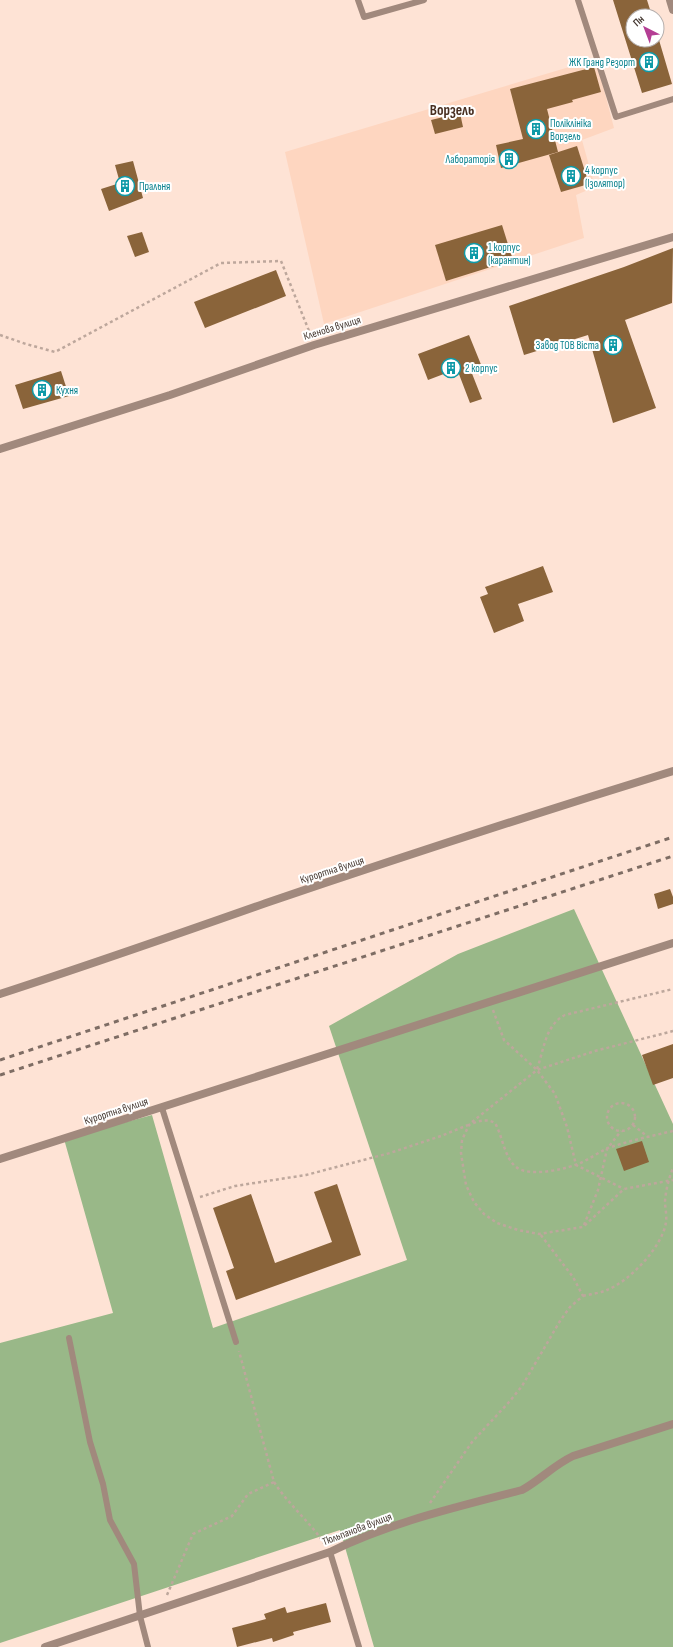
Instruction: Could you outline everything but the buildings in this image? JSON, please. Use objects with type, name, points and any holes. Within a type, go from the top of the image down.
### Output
[{"type":"street","points":[[670,0],[673,10]]},
{"type":"street","name":"Кленова вулиця","points":[[0,449],[170,395],[314,345],[673,237]]},
{"type":"street","name":"Курортна вулиця","points":[[0,994],[275,900],[673,771]]},
{"type":"street","name":"Курортна вулиця","points":[[0,1159],[673,944]]},
{"type":"street","name":"Тюльпанова вулиця","points":[[45,1647],[330,1552],[372,1533],[420,1517],[522,1490],[573,1456],[673,1424]]},
{"type":"lane","points":[[358,0],[364,17],[424,0]]},
{"type":"lane","points":[[578,0],[616,117],[673,99]]},
{"type":"lane","points":[[162,1108],[236,1342]]},
{"type":"lane","points":[[69,1338],[90,1442],[103,1484],[110,1520],[134,1564],[140,1616],[148,1647]]},
{"type":"lane","points":[[330,1552],[359,1647]]},
{"type":"path","points":[[0,335],[55,352],[221,263],[282,261],[314,345]]},
{"type":"path","points":[[537,1070],[548,1032],[555,1021],[559,1018],[565,1015],[673,989]]},
{"type":"path","points":[[490,1002],[504,1040],[537,1070],[555,1094],[562,1110],[576,1165]]},
{"type":"path","points":[[624,1188],[582,1227],[539,1234],[518,1230],[497,1223],[484,1214],[474,1202],[466,1184],[461,1153],[462,1140],[469,1124],[537,1070],[595,1051],[673,1031]]},
{"type":"path","points":[[582,1227],[593,1204],[602,1177],[607,1149],[620,1132],[630,1128],[633,1125],[635,1115],[626,1104],[616,1104],[609,1110],[607,1118],[609,1126],[620,1132]]},
{"type":"path","points":[[192,1200],[235,1186],[306,1175],[390,1153],[484,1120],[490,1120],[495,1124],[510,1160],[515,1166],[523,1170],[537,1172],[576,1165],[607,1149],[648,1136],[673,1131]]},
{"type":"path","points":[[633,1125],[648,1136]]},
{"type":"path","points":[[576,1165],[624,1188],[673,1180]]},
{"type":"path","points":[[420,1517],[472,1442],[522,1386],[560,1321],[570,1307],[583,1296],[606,1290],[618,1284],[628,1276],[658,1244],[664,1233],[666,1221],[665,1201],[668,1182],[673,1168]]},
{"type":"path","points":[[539,1234],[573,1277],[583,1296]]},
{"type":"path","points":[[236,1342],[274,1482],[290,1505],[316,1531],[330,1552]]},
{"type":"path","points":[[160,1608],[193,1534],[232,1516],[248,1494],[274,1482]]},
{"type":"shaded area","points":[[596,59],[614,128],[582,140],[595,187],[576,195],[584,238],[324,324],[285,152]]},
{"type":"green space","points":[[574,909],[673,1124],[673,1647],[374,1647],[340,1530],[0,1643],[0,1343],[113,1313],[64,1139],[152,1115],[213,1328],[407,1260],[329,1026],[458,954]]},
{"type":"railway","points":[[0,1060],[673,837]]},
{"type":"railway","points":[[0,1075],[673,856]]},
{"type":"place","name":"ЖК Гранд Резорт","points":[[649,62]]},
{"type":"place","name":"Поліклініка Ворзель","points":[[536,129]]},
{"type":"place","name":"Лабораторія","points":[[509,159]]},
{"type":"place","name":"4 корпус (Ізолятор)","points":[[571,176]]},
{"type":"place","name":"Пральня","points":[[125,186]]},
{"type":"place","name":"1 корпус (карантин)","points":[[474,253]]},
{"type":"place","name":"Завод ТОВ Віста","points":[[613,345]]},
{"type":"place","name":"2 корпус","points":[[451,368]]},
{"type":"place","name":"Кухня","points":[[42,390]]},
{"type":"district","name":"Ворзель","points":[[452,110]]}]
